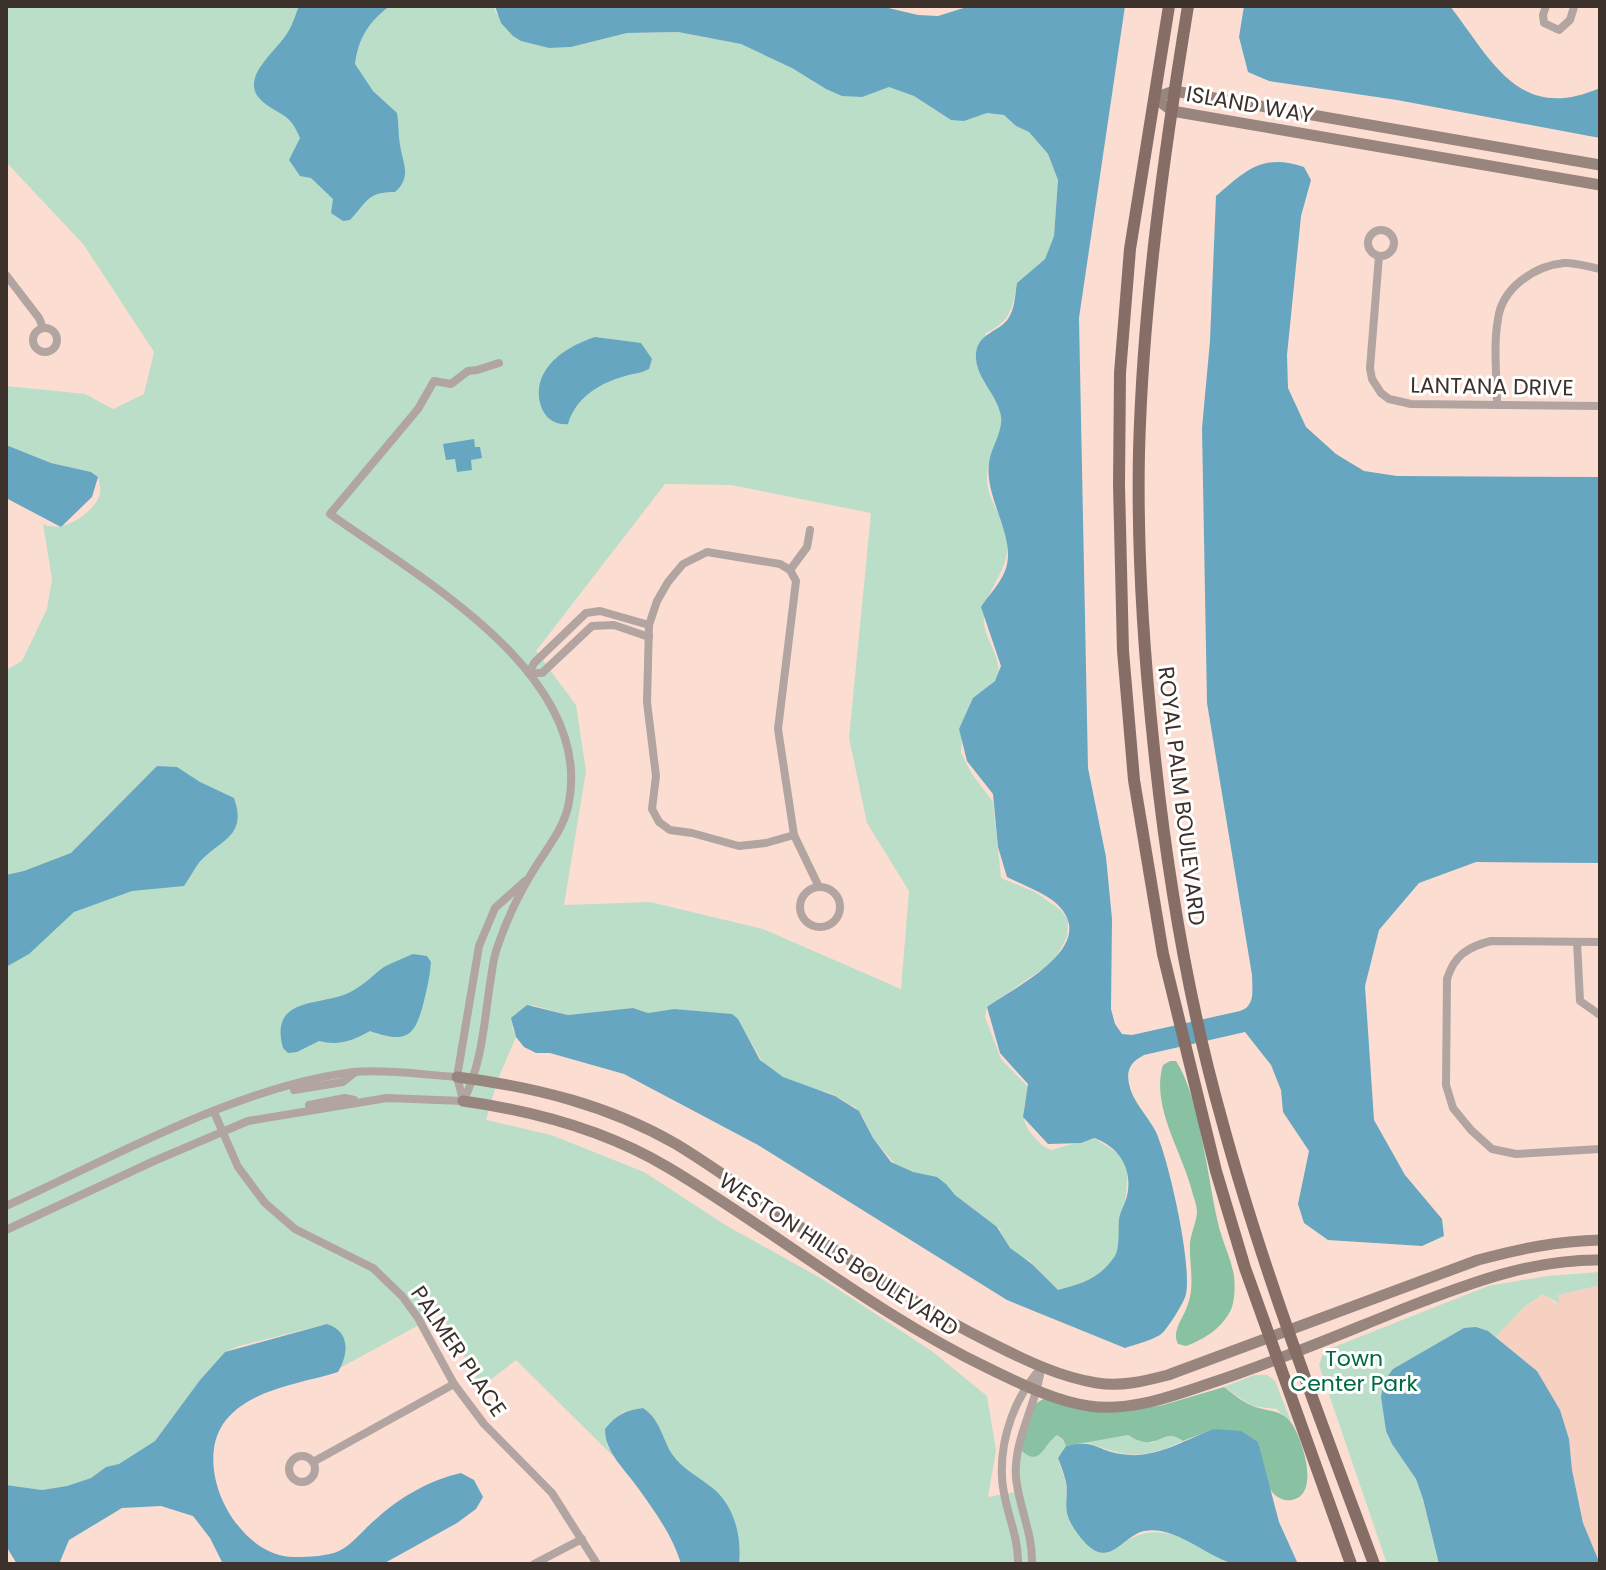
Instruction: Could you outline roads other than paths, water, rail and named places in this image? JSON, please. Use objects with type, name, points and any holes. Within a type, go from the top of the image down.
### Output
[{"type":"main road","name":"ROYAL PALM BOULEVARD","points":[[1169,6],[1130,249],[1120,373],[1123,651],[1134,780],[1163,954],[1216,1171],[1269,1338],[1351,1564]]},
{"type":"main road","name":"ROYAL PALM BOULEVARD","points":[[1188,6],[1150,275],[1139,448],[1144,647],[1165,851],[1196,1017],[1246,1207],[1295,1352],[1374,1564]]},
{"type":"street","points":[[1546,6],[1544,23],[1559,30],[1570,20],[1574,6],[1568,6]]},
{"type":"street","name":"ISLAND WAY","points":[[1155,98],[1174,91],[1600,165]]},
{"type":"street","name":"ISLAND WAY","points":[[1155,98],[1172,111],[1600,185]]},
{"type":"street","name":"LANTANA DRIVE","points":[[1379,256],[1370,368],[1372,379],[1389,399],[1411,404],[1600,406]]},
{"type":"street","points":[[1497,405],[1498,318],[1505,298],[1521,281],[1540,268],[1567,263],[1600,269]]},
{"type":"street","points":[[6,275],[39,318],[43,328]]},
{"type":"street","points":[[463,1101],[475,1079],[496,951],[529,878],[560,831],[569,801],[571,767],[566,735],[529,673],[507,647],[477,619],[330,514],[418,409],[434,381],[451,384],[468,371],[499,363]]},
{"type":"street","points":[[790,570],[807,547],[810,530]]},
{"type":"street","points":[[794,835],[739,846],[670,830],[659,822],[652,809],[656,776],[647,702],[649,625],[668,582],[683,564],[707,552],[780,564],[790,570],[796,581],[778,729],[794,835],[819,887],[832,891],[839,901],[836,920],[825,927],[806,922],[800,910],[803,897],[819,887]]},
{"type":"street","points":[[529,673],[534,663],[586,613],[602,611],[649,625]]},
{"type":"street","points":[[602,611],[602,624]]},
{"type":"street","points":[[529,673],[542,673],[592,626],[614,625],[649,637]]},
{"type":"street","points":[[463,1101],[457,1077],[479,946],[495,908],[529,878]]},
{"type":"street","points":[[1600,942],[1491,941],[1474,945],[1461,953],[1452,964],[1447,979],[1446,1085],[1453,1108],[1492,1149],[1516,1154],[1600,1149]]},
{"type":"street","points":[[1577,942],[1580,1001],[1600,1015]]},
{"type":"street","name":"WESTON HILLS BOULEVARD","points":[[6,1206],[214,1112],[262,1095],[343,1082],[356,1072],[457,1077],[515,1085],[583,1102],[676,1144],[902,1295],[962,1329],[1042,1367],[1097,1383],[1139,1383],[1168,1375],[1478,1260],[1551,1243],[1600,1240]]},
{"type":"street","name":"WESTON HILLS BOULEVARD","points":[[6,1230],[220,1131],[319,1102],[345,1098],[361,1102],[416,1097],[506,1107],[575,1124],[667,1166],[894,1317],[953,1351],[1025,1385],[1088,1405],[1131,1405],[1160,1399],[1277,1359],[1496,1275],[1553,1262],[1600,1260]]},
{"type":"street","name":"PALMER PLACE","points":[[214,1112],[238,1167],[265,1203],[295,1229],[373,1268],[402,1296],[418,1318],[454,1384],[484,1424],[552,1493],[597,1564]]},
{"type":"street","points":[[1018,1564],[1018,1548],[1002,1478],[1006,1433],[1025,1385],[1042,1367]]},
{"type":"street","points":[[1032,1564],[1033,1547],[1016,1477],[1020,1437],[1039,1390],[1042,1367]]},
{"type":"street","points":[[313,1462],[454,1384]]},
{"type":"street","points":[[534,1564],[582,1539]]},
{"type":"water","points":[[299,6],[390,6],[366,31],[355,64],[373,91],[397,113],[405,176],[395,192],[373,196],[350,220],[343,221],[331,213],[333,199],[311,178],[300,176],[289,160],[300,138],[296,129],[292,122],[260,99],[255,91],[254,83],[261,66],[288,32]]},
{"type":"water","points":[[495,6],[880,6],[918,15],[938,16],[970,6],[1125,6],[1079,318],[1088,768],[1106,857],[1112,919],[1111,1009],[1122,1034],[1132,1035],[1240,1011],[1249,1005],[1252,996],[1252,975],[1207,703],[1202,428],[1210,341],[1216,196],[1246,172],[1266,163],[1290,163],[1304,167],[1311,180],[1301,216],[1287,355],[1288,388],[1306,427],[1336,454],[1364,471],[1397,476],[1600,477],[1600,863],[1476,862],[1419,883],[1379,930],[1365,986],[1374,1120],[1405,1175],[1442,1219],[1444,1236],[1422,1246],[1328,1240],[1304,1223],[1298,1204],[1309,1151],[1283,1112],[1281,1090],[1271,1065],[1245,1032],[1144,1055],[1130,1066],[1129,1084],[1156,1132],[1167,1165],[1183,1237],[1187,1280],[1185,1298],[1163,1333],[1125,1348],[1007,1300],[758,1145],[624,1074],[550,1053],[536,1053],[524,1047],[516,1037],[511,1018],[527,1005],[568,1015],[633,1008],[648,1013],[674,1009],[732,1014],[738,1019],[760,1060],[783,1077],[835,1096],[859,1111],[873,1138],[891,1162],[913,1172],[937,1177],[997,1227],[1010,1248],[1032,1264],[1058,1290],[1097,1275],[1117,1252],[1120,1217],[1128,1186],[1122,1161],[1111,1147],[1094,1138],[1081,1143],[1048,1144],[1023,1117],[1028,1084],[1000,1053],[987,1007],[1048,964],[1069,936],[1068,920],[1053,900],[1007,877],[998,847],[993,794],[967,761],[959,729],[973,698],[995,681],[1001,666],[981,607],[1003,576],[1008,558],[989,477],[990,457],[1001,416],[978,370],[976,353],[981,341],[1008,319],[1017,283],[1045,259],[1054,236],[1058,180],[1048,154],[1029,132],[1004,115],[987,113],[964,121],[951,120],[914,96],[889,87],[862,97],[842,96],[741,44],[678,32],[627,33],[571,47],[549,48],[521,41],[501,23]]},
{"type":"water","points":[[1244,6],[1450,6],[1495,66],[1528,92],[1548,98],[1572,97],[1600,88],[1600,138],[1397,100],[1269,81],[1248,72],[1239,37]]},
{"type":"water","points":[[595,337],[641,343],[652,359],[649,369],[616,379],[590,392],[577,406],[568,424],[551,420],[539,399],[540,381],[544,373],[566,350]]},
{"type":"water","points":[[474,439],[475,447],[480,447],[482,458],[471,460],[472,470],[457,472],[455,459],[446,460],[443,444]]},
{"type":"water","points":[[6,445],[51,463],[91,472],[98,477],[92,497],[61,527],[6,498]]},
{"type":"water","points":[[157,766],[177,767],[234,798],[237,822],[229,837],[198,864],[184,886],[132,891],[74,912],[29,954],[6,967],[6,875],[71,853]]},
{"type":"water","points":[[413,954],[427,956],[431,962],[421,1013],[408,1034],[393,1037],[370,1031],[345,1042],[319,1041],[297,1052],[288,1053],[283,1048],[281,1030],[284,1018],[291,1010],[354,990],[384,967]]},
{"type":"water","points":[[327,1324],[340,1332],[345,1344],[344,1358],[338,1372],[260,1395],[233,1412],[223,1424],[215,1443],[213,1465],[227,1509],[240,1528],[257,1544],[276,1554],[296,1557],[330,1554],[349,1545],[405,1497],[438,1480],[461,1473],[474,1480],[483,1497],[476,1509],[383,1564],[223,1564],[210,1538],[193,1516],[161,1506],[122,1508],[69,1540],[59,1564],[17,1564],[6,1546],[6,1485],[42,1490],[67,1486],[119,1464],[155,1441],[225,1352]]},
{"type":"water","points":[[1476,1327],[1488,1331],[1537,1371],[1560,1410],[1569,1439],[1583,1523],[1600,1564],[1439,1564],[1416,1479],[1386,1431],[1381,1397],[1384,1381],[1393,1369],[1464,1328]]},
{"type":"water","points":[[643,1408],[657,1423],[676,1460],[715,1490],[728,1506],[738,1534],[739,1564],[681,1564],[663,1524],[612,1453],[605,1429],[622,1414]]},
{"type":"water","points":[[1213,1429],[1241,1431],[1258,1442],[1279,1522],[1298,1564],[1236,1564],[1169,1533],[1156,1531],[1137,1534],[1105,1553],[1091,1548],[1080,1537],[1067,1513],[1066,1482],[1058,1458],[1066,1446],[1090,1444],[1121,1454],[1145,1454]]},
{"type":"park label","name":"Town Center Park","points":[[1354,1370]]}]
